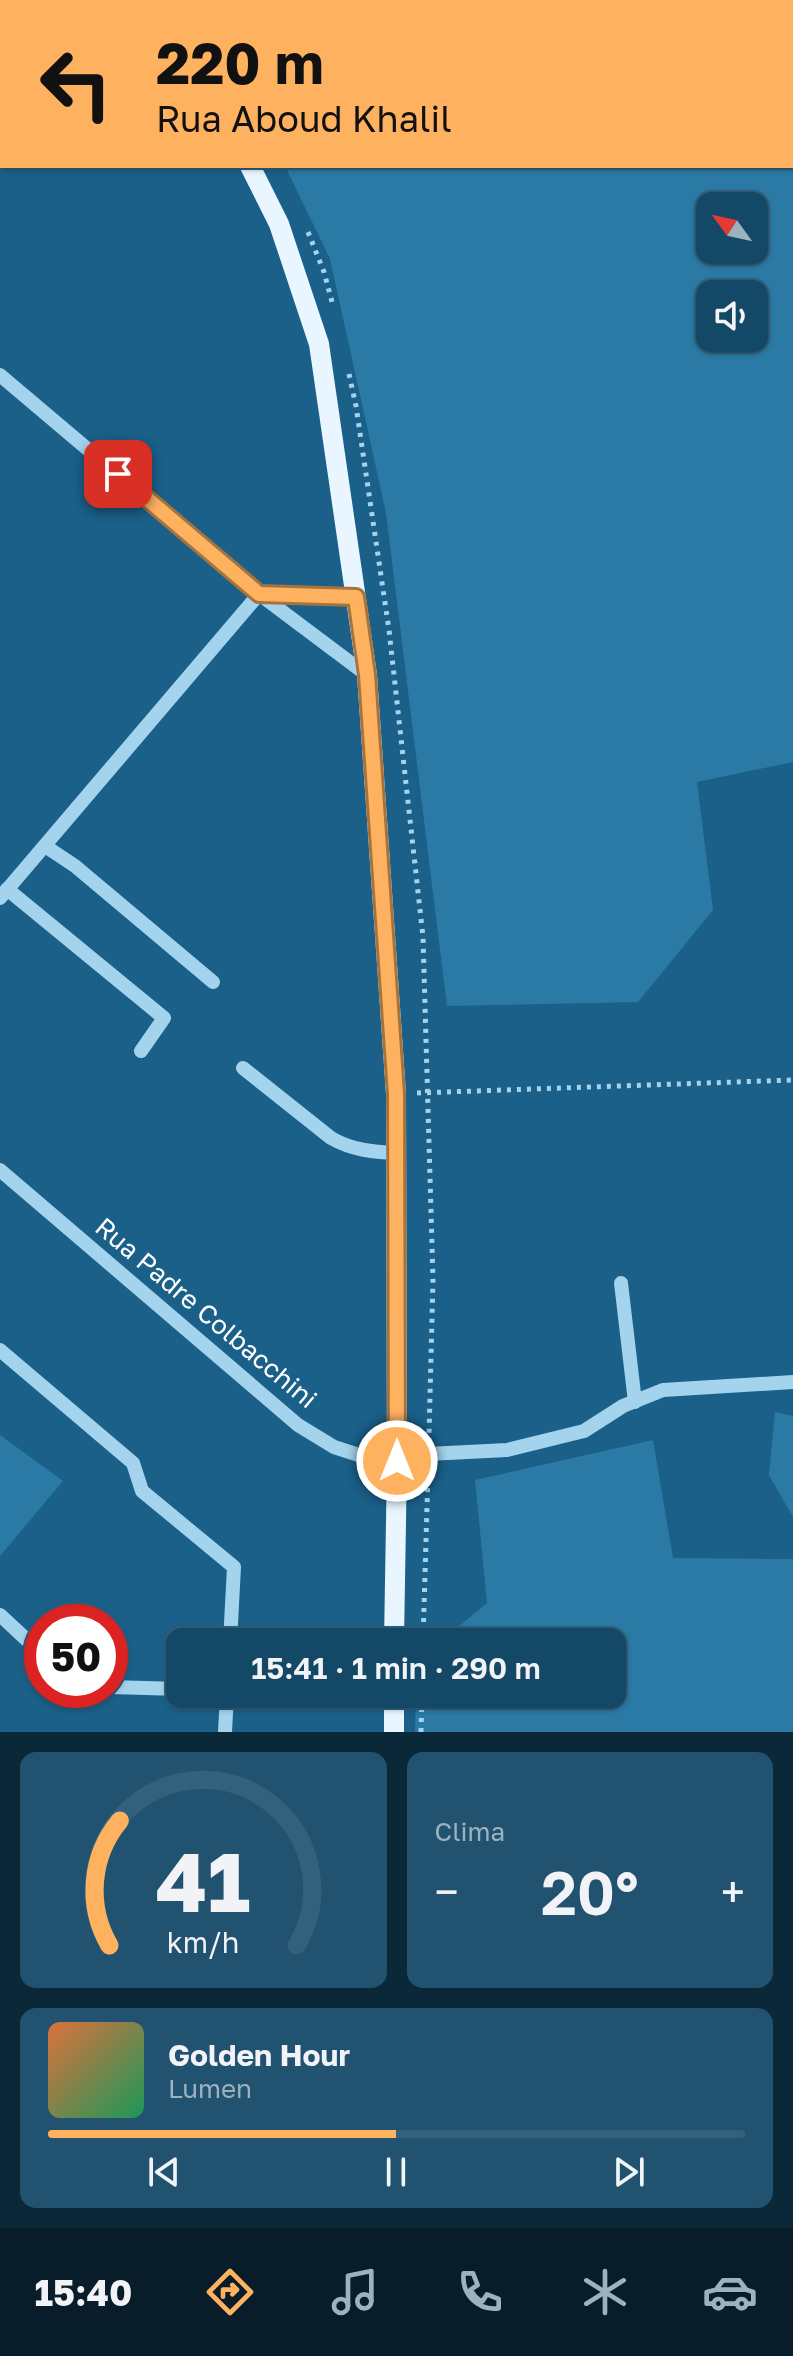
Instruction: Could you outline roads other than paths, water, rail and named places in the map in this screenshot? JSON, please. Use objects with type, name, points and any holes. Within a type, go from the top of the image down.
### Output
[{"type":"main road","points":[[251,168],[279,224],[319,344],[367,675],[396,1094],[394,1628]]},
{"type":"main road","points":[[394,1708],[394,1732]]},
{"type":"street","points":[[0,375],[259,594],[367,675]]},
{"type":"street","points":[[259,594],[356,597]]},
{"type":"street","points":[[141,1051],[164,1018],[3,893],[259,594]]},
{"type":"street","points":[[45,846],[75,866],[213,982]]},
{"type":"street","points":[[243,1068],[346,1147],[366,1152],[397,1153]]},
{"type":"street","name":"Rua Padre Colbacchini","points":[[0,1170],[298,1425],[334,1447],[365,1457],[397,1461],[428,1454],[507,1450],[584,1431],[623,1406],[663,1390],[793,1382]]},
{"type":"street","points":[[621,1283],[635,1402]]},
{"type":"street","points":[[0,1350],[133,1463],[142,1491],[234,1567],[231,1628]]},
{"type":"street","points":[[0,1615],[24,1637]]},
{"type":"street","points":[[128,1688],[166,1689]]},
{"type":"street","points":[[225,1732],[226,1708]]}]
